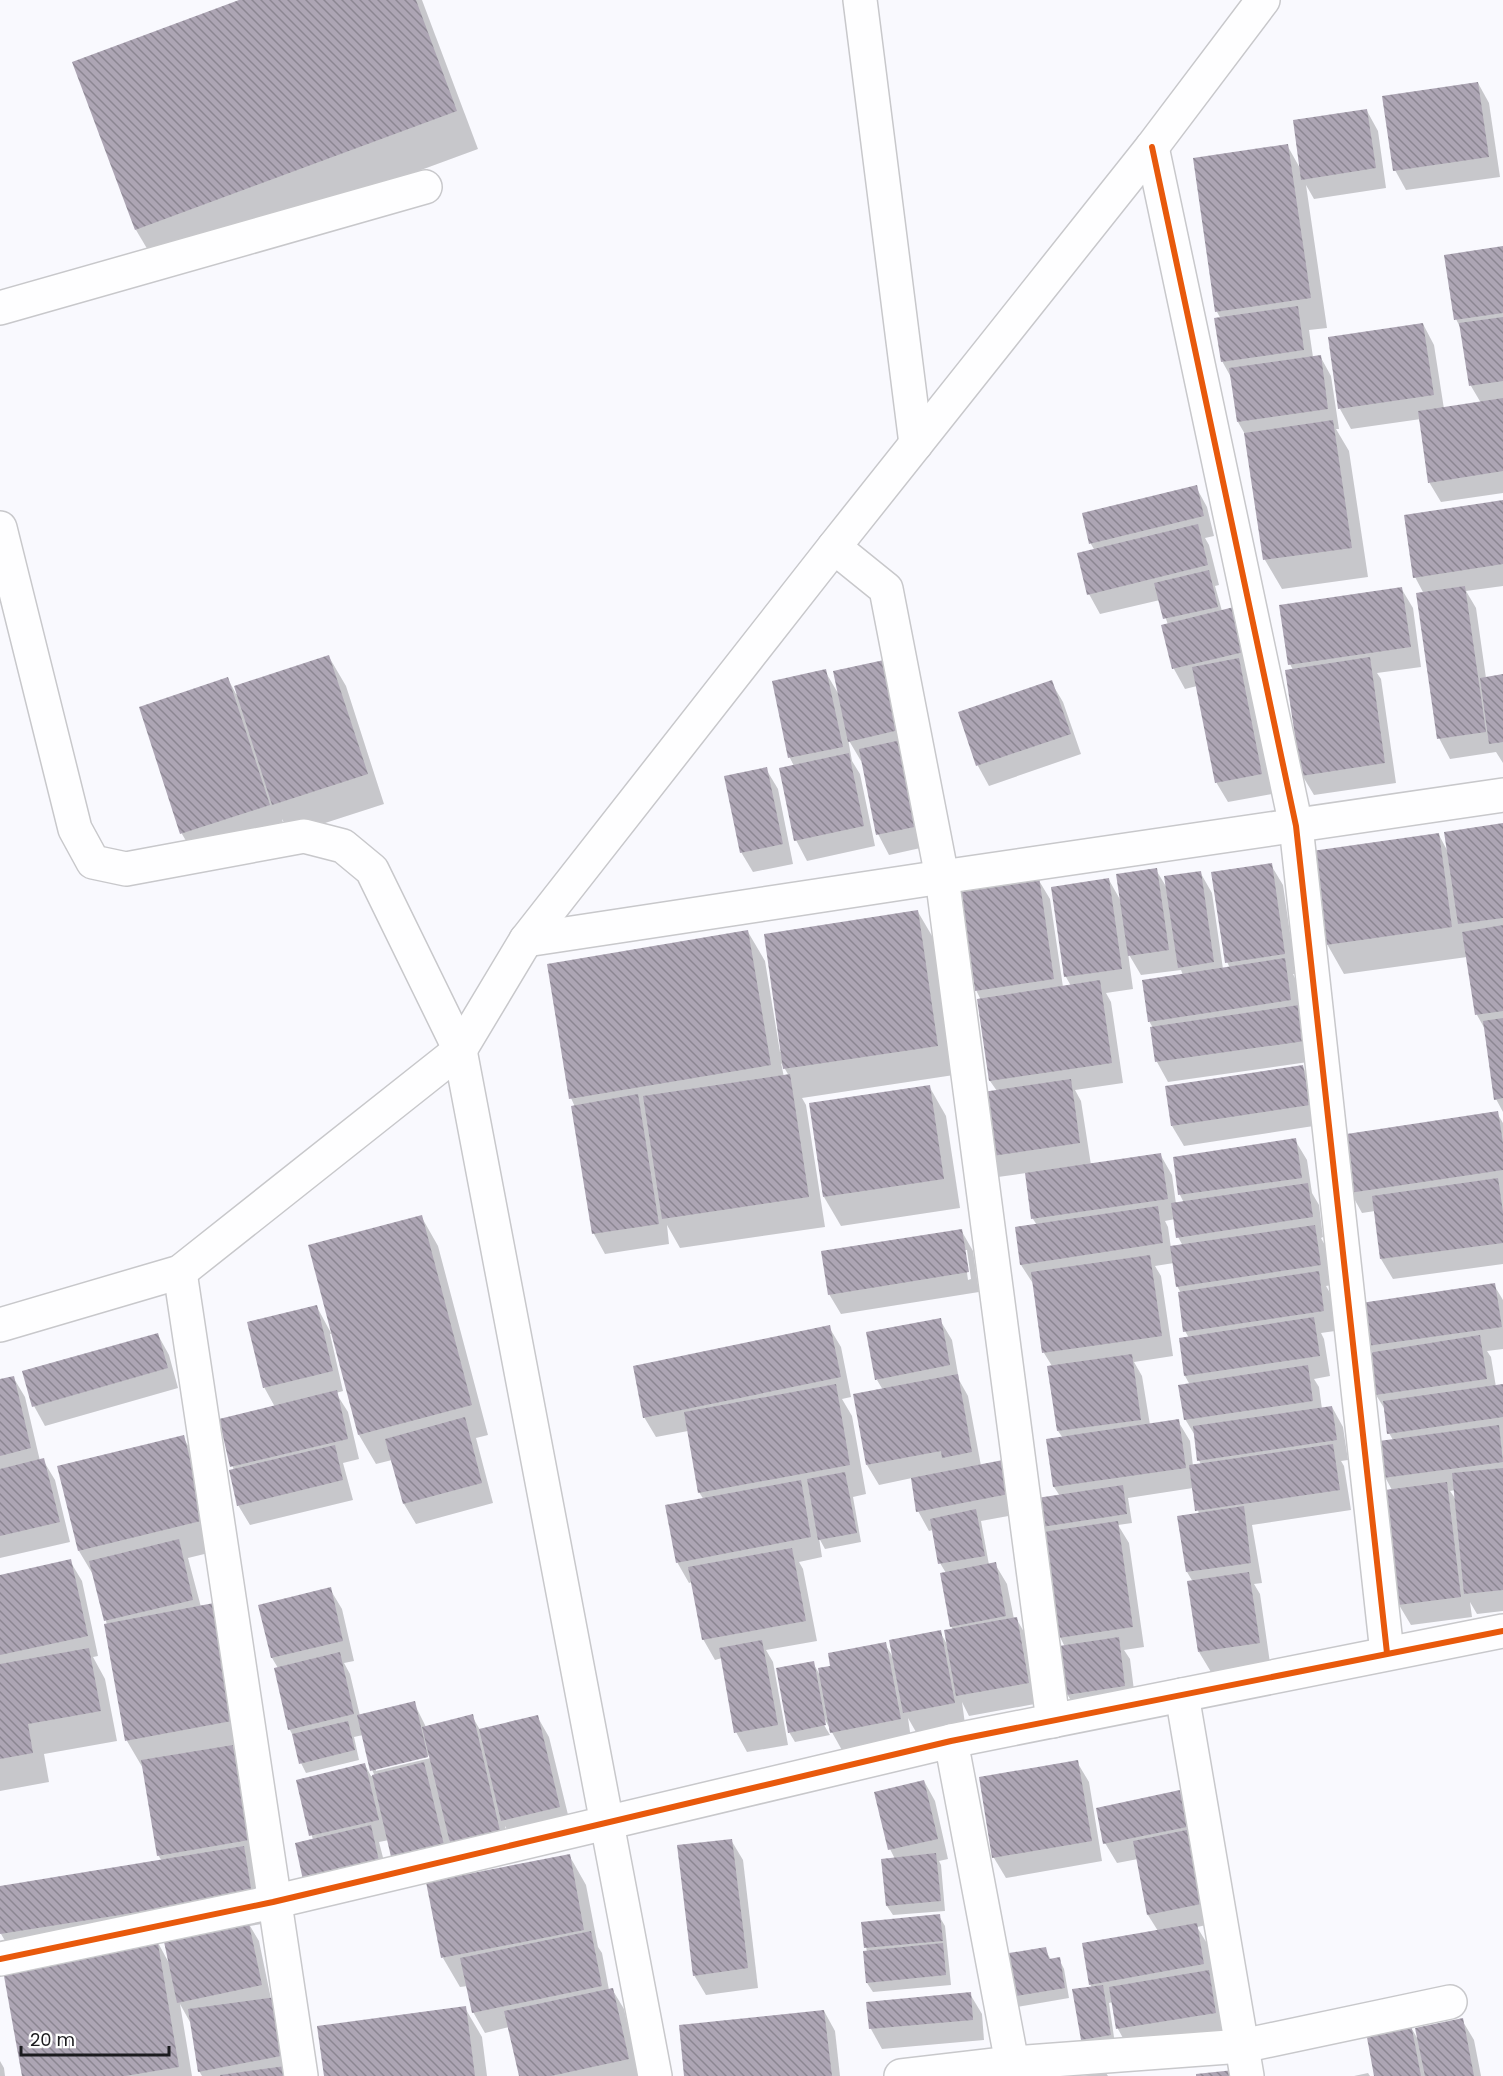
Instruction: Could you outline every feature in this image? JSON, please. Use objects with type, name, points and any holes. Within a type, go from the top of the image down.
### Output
[{"type":"street","points":[[860,0],[916,444]]},
{"type":"street","points":[[0,1325],[180,1272],[460,1050],[526,940],[1152,147],[1252,7]]},
{"type":"street","points":[[1152,147],[1296,826],[1387,1653]]},
{"type":"street","points":[[0,308],[425,187]]},
{"type":"street","points":[[0,528],[75,829],[93,862],[126,869],[304,836],[343,846],[372,870],[460,1050],[655,2076]]},
{"type":"street","points":[[834,547],[886,589],[942,877],[1053,1721]]},
{"type":"street","points":[[526,940],[1503,795]]},
{"type":"street","points":[[180,1272],[301,2076]]},
{"type":"street","points":[[0,1959],[273,1902],[951,1741],[1503,1631]]},
{"type":"street","points":[[1182,1695],[1244,2061]]},
{"type":"street","points":[[951,1741],[1012,2063]]},
{"type":"street","points":[[901,2076],[1012,2063],[1244,2061],[1450,2002]]},
{"type":"building","points":[[239,0],[416,0],[457,111],[135,230],[72,62]]},
{"type":"building","points":[[1478,82],[1489,157],[1393,171],[1382,96]]},
{"type":"building","points":[[1367,109],[1376,168],[1301,180],[1293,120]]},
{"type":"building","points":[[1288,144],[1311,298],[1215,312],[1193,158]]},
{"type":"building","points":[[1503,246],[1503,313],[1454,320],[1444,255]]},
{"type":"building","points":[[1298,306],[1304,350],[1221,362],[1214,318]]},
{"type":"building","points":[[1503,317],[1503,381],[1469,386],[1459,323]]},
{"type":"building","points":[[1423,323],[1434,395],[1338,409],[1328,337]]},
{"type":"building","points":[[1321,355],[1328,409],[1237,422],[1229,368]]},
{"type":"building","points":[[1503,398],[1503,471],[1428,483],[1418,411]]},
{"type":"building","points":[[1333,420],[1352,548],[1263,560],[1244,433]]},
{"type":"building","points":[[1197,485],[1204,516],[1089,544],[1082,513]]},
{"type":"building","points":[[1503,500],[1503,564],[1413,578],[1404,515]]},
{"type":"building","points":[[1198,524],[1208,565],[1087,595],[1077,553]]},
{"type":"building","points":[[1209,570],[1218,607],[1163,619],[1154,583]]},
{"type":"building","points":[[1465,586],[1486,732],[1437,739],[1416,593]]},
{"type":"building","points":[[1402,587],[1411,647],[1288,665],[1279,605]]},
{"type":"building","points":[[1234,607],[1244,652],[1172,669],[1161,625]]},
{"type":"building","points":[[329,655],[368,774],[272,805],[234,686]]},
{"type":"building","points":[[1370,657],[1385,763],[1301,776],[1285,670]]},
{"type":"building","points":[[1239,658],[1262,774],[1215,783],[1192,667]]},
{"type":"building","points":[[884,660],[899,730],[848,742],[833,671]]},
{"type":"building","points":[[826,669],[843,747],[788,758],[772,681]]},
{"type":"building","points":[[1503,674],[1503,742],[1489,744],[1480,678]]},
{"type":"building","points":[[228,677],[270,805],[180,834],[139,707]]},
{"type":"building","points":[[1052,680],[1071,734],[976,766],[958,712]]},
{"type":"building","points":[[906,739],[924,825],[876,835],[859,749]]},
{"type":"building","points":[[849,753],[864,826],[794,841],[779,768]]},
{"type":"building","points":[[767,767],[783,844],[740,853],[724,776]]},
{"type":"building","points":[[1503,823],[1503,918],[1458,924],[1444,832]]},
{"type":"building","points":[[1439,833],[1452,927],[1326,945],[1312,851]]},
{"type":"building","points":[[1272,863],[1285,954],[1225,963],[1211,872]]},
{"type":"building","points":[[1157,868],[1169,950],[1128,956],[1116,874]]},
{"type":"building","points":[[1201,871],[1214,962],[1178,968],[1164,876]]},
{"type":"building","points":[[1039,877],[1054,979],[975,991],[960,889]]},
{"type":"building","points":[[1109,878],[1122,969],[1064,977],[1051,887]]},
{"type":"building","points":[[918,910],[938,1046],[783,1069],[764,934]]},
{"type":"building","points":[[1503,925],[1503,1011],[1475,1015],[1462,932]]},
{"type":"building","points":[[748,930],[771,1065],[569,1099],[547,964]]},
{"type":"building","points":[[1285,958],[1291,1000],[1148,1022],[1142,980]]},
{"type":"building","points":[[1100,980],[1112,1063],[989,1081],[977,999]]},
{"type":"building","points":[[1299,1005],[1305,1041],[1155,1062],[1150,1027]]},
{"type":"building","points":[[1503,1018],[1503,1098],[1494,1100],[1483,1021]]},
{"type":"building","points":[[1303,1065],[1310,1105],[1171,1126],[1165,1086]]},
{"type":"building","points":[[790,1074],[809,1197],[662,1219],[643,1096]]},
{"type":"building","points":[[1071,1079],[1080,1143],[985,1157],[976,1093]]},
{"type":"building","points":[[930,1085],[944,1179],[823,1197],[809,1103]]},
{"type":"building","points":[[638,1094],[659,1224],[592,1234],[571,1106]]},
{"type":"building","points":[[1498,1111],[1503,1143],[1503,1170],[1349,1193],[1340,1135]]},
{"type":"building","points":[[1296,1138],[1302,1178],[1178,1195],[1173,1157]]},
{"type":"building","points":[[1161,1153],[1168,1199],[1031,1219],[1025,1173]]},
{"type":"building","points":[[1498,1178],[1503,1212],[1503,1243],[1380,1259],[1372,1196]]},
{"type":"building","points":[[1308,1183],[1313,1217],[1176,1238],[1171,1203]]},
{"type":"building","points":[[1158,1206],[1163,1243],[1020,1265],[1015,1227]]},
{"type":"building","points":[[422,1215],[472,1405],[358,1435],[308,1245]]},
{"type":"building","points":[[1315,1225],[1321,1265],[1176,1287],[1170,1246]]},
{"type":"building","points":[[962,1229],[969,1272],[828,1295],[821,1251]]},
{"type":"building","points":[[1150,1255],[1162,1336],[1042,1353],[1031,1272]]},
{"type":"building","points":[[1319,1271],[1324,1311],[1183,1332],[1178,1292]]},
{"type":"building","points":[[1495,1283],[1502,1327],[1367,1346],[1361,1303]]},
{"type":"building","points":[[317,1305],[333,1371],[263,1388],[247,1322]]},
{"type":"building","points":[[1314,1317],[1320,1356],[1184,1376],[1179,1338]]},
{"type":"building","points":[[941,1318],[950,1365],[875,1380],[866,1332]]},
{"type":"building","points":[[830,1325],[841,1377],[643,1418],[633,1366]]},
{"type":"building","points":[[158,1333],[168,1368],[32,1407],[22,1371]]},
{"type":"building","points":[[1480,1335],[1487,1379],[1375,1395],[1368,1353]]},
{"type":"building","points":[[1132,1354],[1141,1420],[1057,1431],[1047,1366]]},
{"type":"building","points":[[1308,1365],[1313,1401],[1184,1420],[1178,1385]]},
{"type":"building","points":[[958,1374],[972,1452],[942,1458],[941,1451],[866,1465],[853,1394]]},
{"type":"building","points":[[14,1376],[31,1448],[0,1456],[0,1379]]},
{"type":"building","points":[[836,1384],[850,1465],[698,1493],[684,1412]]},
{"type":"building","points":[[1503,1384],[1503,1417],[1387,1434],[1383,1401]]},
{"type":"building","points":[[337,1390],[348,1439],[230,1467],[219,1419]]},
{"type":"building","points":[[1332,1406],[1337,1440],[1197,1461],[1193,1426]]},
{"type":"building","points":[[465,1417],[482,1483],[403,1504],[385,1439]]},
{"type":"building","points":[[1179,1419],[1186,1468],[1053,1487],[1046,1439]]},
{"type":"building","points":[[1499,1425],[1503,1462],[1383,1478],[1379,1441]]},
{"type":"building","points":[[184,1435],[205,1520],[78,1551],[57,1466]]},
{"type":"building","points":[[1333,1444],[1340,1490],[1195,1511],[1189,1465]]},
{"type":"building","points":[[335,1445],[343,1480],[237,1506],[229,1470]]},
{"type":"building","points":[[44,1458],[60,1522],[0,1536],[0,1469]]},
{"type":"building","points":[[1008,1459],[1014,1493],[916,1512],[911,1478]]},
{"type":"building","points":[[1503,1468],[1503,1590],[1464,1594],[1452,1473]]},
{"type":"building","points":[[845,1472],[857,1533],[818,1540],[807,1479]]},
{"type":"building","points":[[801,1480],[811,1537],[676,1563],[665,1505]]},
{"type":"building","points":[[1447,1482],[1461,1597],[1398,1605],[1385,1490]]},
{"type":"building","points":[[1123,1485],[1127,1514],[1041,1527],[1037,1498]]},
{"type":"building","points":[[1244,1506],[1251,1563],[1186,1572],[1177,1516]]},
{"type":"building","points":[[976,1509],[985,1556],[938,1564],[930,1519]]},
{"type":"building","points":[[1118,1521],[1133,1627],[1058,1638],[1043,1532]]},
{"type":"building","points":[[179,1539],[193,1600],[104,1621],[89,1561]]},
{"type":"building","points":[[792,1548],[806,1621],[702,1640],[688,1567]]},
{"type":"building","points":[[71,1559],[88,1636],[0,1655],[0,1575]]},
{"type":"building","points":[[996,1562],[1006,1616],[950,1627],[940,1573]]},
{"type":"building","points":[[1249,1572],[1260,1643],[1198,1652],[1187,1581]]},
{"type":"building","points":[[331,1587],[343,1641],[271,1658],[258,1605]]},
{"type":"building","points":[[214,1603],[237,1720],[125,1741],[104,1624]]},
{"type":"building","points":[[1017,1617],[1029,1683],[956,1696],[944,1630]]},
{"type":"building","points":[[941,1630],[955,1703],[903,1713],[889,1640]]},
{"type":"building","points":[[1119,1637],[1125,1686],[1066,1695],[1059,1646]]},
{"type":"building","points":[[762,1640],[778,1725],[734,1733],[719,1648]]},
{"type":"building","points":[[886,1642],[901,1719],[830,1733],[818,1668],[830,1666],[828,1653]]},
{"type":"building","points":[[89,1648],[101,1711],[28,1724],[33,1753],[0,1759],[0,1664]]},
{"type":"building","points":[[340,1652],[354,1714],[288,1730],[274,1668]]},
{"type":"building","points":[[814,1661],[826,1725],[788,1733],[776,1668]]},
{"type":"building","points":[[415,1701],[428,1757],[370,1771],[357,1715]]},
{"type":"building","points":[[473,1714],[500,1831],[450,1843],[422,1727]]},
{"type":"building","points":[[538,1715],[560,1807],[501,1821],[479,1729]]},
{"type":"building","points":[[348,1721],[355,1750],[299,1764],[292,1734]]},
{"type":"building","points":[[233,1745],[249,1840],[157,1856],[141,1760]]},
{"type":"building","points":[[1078,1760],[1092,1841],[992,1858],[979,1777]]},
{"type":"building","points":[[424,1762],[445,1849],[392,1861],[372,1775]]},
{"type":"building","points":[[365,1763],[379,1820],[309,1836],[296,1780]]},
{"type":"building","points":[[924,1780],[938,1839],[888,1850],[874,1792]]},
{"type":"building","points":[[1180,1790],[1187,1827],[1103,1844],[1096,1808]]},
{"type":"building","points":[[371,1825],[379,1861],[303,1880],[295,1843]]},
{"type":"building","points":[[1196,1828],[1211,1902],[1147,1915],[1133,1841]]},
{"type":"building","points":[[732,1839],[748,1968],[693,1976],[677,1845]]},
{"type":"building","points":[[244,1846],[252,1894],[0,1934],[0,1886]]},
{"type":"building","points":[[936,1853],[941,1901],[886,1906],[881,1859]]},
{"type":"building","points":[[570,1854],[584,1930],[441,1958],[426,1882]]},
{"type":"building","points":[[940,1914],[943,1941],[864,1948],[861,1922]]},
{"type":"building","points":[[248,1919],[262,1985],[177,2003],[163,1937]]},
{"type":"building","points":[[1197,1923],[1204,1964],[1089,1985],[1082,1943]]},
{"type":"building","points":[[591,1931],[602,1986],[472,2013],[460,1958]]},
{"type":"building","points":[[157,1938],[179,2067],[125,2076],[22,2076],[2,1965]]},
{"type":"building","points":[[943,1943],[946,1975],[866,1983],[863,1951]]},
{"type":"building","points":[[1046,1947],[1049,1959],[1060,1957],[1065,1988],[1010,1997],[1003,1954]]},
{"type":"building","points":[[1209,1970],[1216,2013],[1116,2029],[1109,1987]]},
{"type":"building","points":[[1103,1985],[1111,2035],[1081,2040],[1072,1989]]},
{"type":"building","points":[[613,1988],[629,2059],[551,2076],[519,2076],[504,2011]]},
{"type":"building","points":[[971,1992],[973,2020],[869,2029],[866,2002]]},
{"type":"building","points":[[277,1997],[286,2055],[198,2072],[188,2009]]},
{"type":"building","points":[[466,2006],[475,2076],[324,2076],[317,2026]]},
{"type":"building","points":[[824,2010],[832,2076],[684,2076],[679,2025]]},
{"type":"building","points":[[1463,2018],[1474,2076],[1425,2076],[1415,2028]]},
{"type":"building","points":[[1411,2024],[1421,2076],[1374,2076],[1366,2032]]},
{"type":"building","points":[[293,2065],[294,2076],[220,2076],[220,2075]]},
{"type":"building","points":[[1234,2070],[1234,2076],[1196,2076],[1196,2074]]},
{"type":"cycle path","points":[[1152,147],[1296,826],[1387,1653]]},
{"type":"cycle path","points":[[0,1959],[273,1902],[951,1741],[1503,1631]]}]
